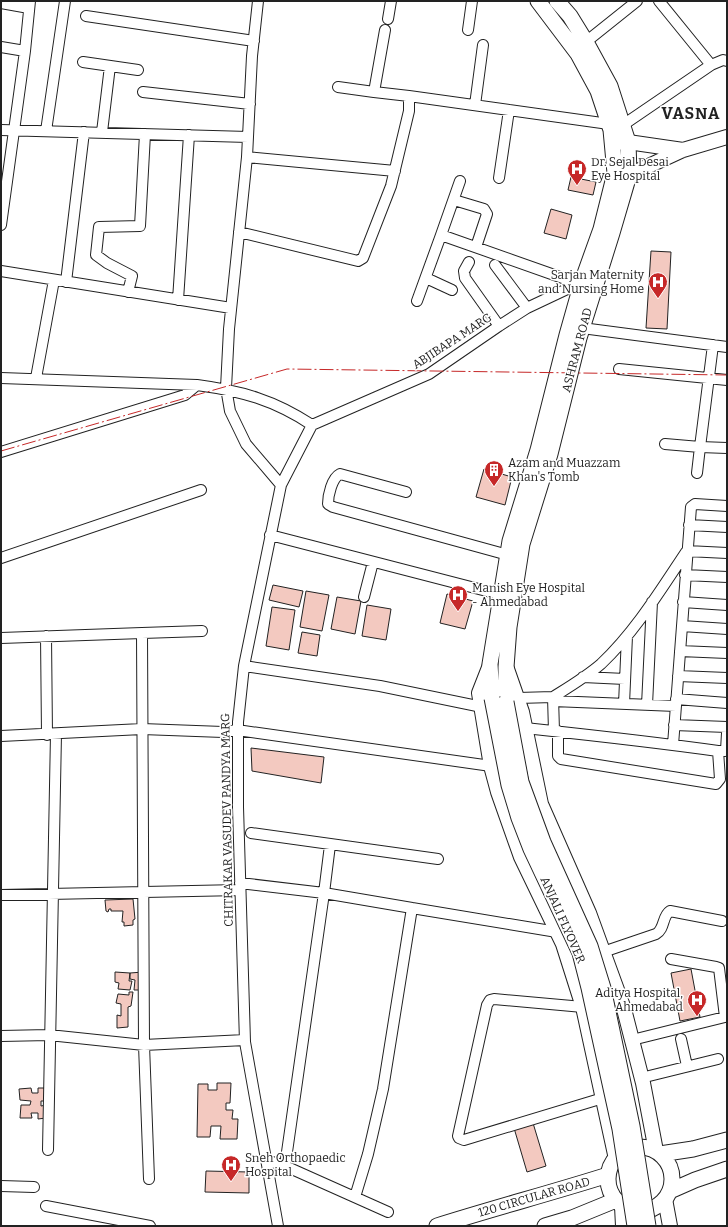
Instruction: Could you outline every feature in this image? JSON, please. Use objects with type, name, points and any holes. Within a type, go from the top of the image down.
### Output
[{"type":"main road","name":"ASHRAM ROAD","points":[[490,664],[510,541],[538,450],[579,283],[622,174],[612,143],[616,125],[610,86],[581,46],[538,1]]},
{"type":"main road","name":"ASHRAM ROAD","points":[[557,1],[570,16],[581,46]]},
{"type":"main road","name":"ASHRAM ROAD","points":[[506,667],[509,627],[522,544],[550,454],[582,328],[612,232],[628,142],[616,125]]},
{"type":"main road","name":"ANJALI FLYOVER","points":[[490,664],[521,782],[543,842],[590,946],[603,988],[632,1126],[648,1226]]},
{"type":"main road","name":"ANJALI FLYOVER","points":[[506,667],[499,701],[509,785],[519,818],[531,849],[580,953],[620,1129],[635,1226]]},
{"type":"main road","points":[[658,1153],[693,1149],[727,1140]]},
{"type":"main road","points":[[638,1147],[644,1147],[658,1153],[667,1162],[671,1171],[672,1181],[667,1195],[658,1206],[650,1210],[640,1211],[631,1210],[619,1203],[611,1193],[608,1184],[608,1175],[611,1166],[616,1159],[626,1151],[638,1147]]},
{"type":"main road","points":[[667,1195],[696,1180],[727,1169]]},
{"type":"main road","name":"120 CIRCULAR ROAD","points":[[437,1226],[608,1175]]},
{"type":"main road","points":[[545,1226],[573,1222],[619,1203]]},
{"type":"street","points":[[46,131],[65,1]]},
{"type":"street","points":[[258,1],[247,157],[231,308],[226,388],[230,411],[246,444],[281,485]]},
{"type":"street","points":[[388,19],[391,1]]},
{"type":"street","points":[[468,30],[472,1]]},
{"type":"street","points":[[581,46],[637,1]]},
{"type":"street","points":[[659,1],[711,65]]},
{"type":"street","points":[[1,3],[30,4],[1,225]]},
{"type":"street","points":[[86,16],[254,41]]},
{"type":"street","points":[[374,92],[385,30]]},
{"type":"street","points":[[476,105],[483,45]]},
{"type":"street","points":[[1,47],[25,51]]},
{"type":"street","points":[[338,87],[616,125],[711,65],[726,59]]},
{"type":"street","points":[[83,62],[138,70]]},
{"type":"street","points":[[102,132],[110,66]]},
{"type":"street","points":[[143,92],[250,104]]},
{"type":"street","points":[[239,232],[358,261],[360,260],[365,255],[392,186],[409,111],[409,96]]},
{"type":"street","points":[[499,178],[510,110]]},
{"type":"street","points":[[1,130],[248,137]]},
{"type":"street","points":[[66,282],[84,132]]},
{"type":"street","points":[[128,292],[132,276],[107,263],[96,255],[99,227],[140,226],[145,134]]},
{"type":"street","points":[[178,300],[190,135]]},
{"type":"street","points":[[622,174],[683,150],[727,138]]},
{"type":"street","points":[[612,143],[628,142],[683,150]]},
{"type":"street","points":[[247,157],[395,171]]},
{"type":"street","points":[[417,301],[442,235],[460,181]]},
{"type":"street","points":[[454,200],[484,209],[487,214],[476,247]]},
{"type":"street","points":[[442,235],[579,283]]},
{"type":"street","points":[[469,262],[464,271],[465,278],[499,326]]},
{"type":"street","points":[[495,264],[527,308]]},
{"type":"street","points":[[1,271],[231,308]]},
{"type":"street","points":[[426,278],[452,290]]},
{"type":"street","points":[[36,378],[54,280]]},
{"type":"street","name":"ABJIBAPA MARG","points":[[312,425],[429,374],[527,308],[579,283]]},
{"type":"street","points":[[582,328],[727,347]]},
{"type":"street","points":[[697,473],[713,346]]},
{"type":"street","points":[[619,369],[727,380]]},
{"type":"street","points":[[1,378],[36,378],[197,385],[226,388],[251,395],[280,406],[312,425]]},
{"type":"street","points":[[1,452],[185,395],[197,385]]},
{"type":"street","name":"CHITRAKAR VASUDEV PANDYA MARG","points":[[278,1226],[245,1040],[240,887],[238,730],[241,685],[244,666],[281,485],[312,425]]},
{"type":"street","points":[[665,444],[727,448]]},
{"type":"street","points":[[406,492],[340,474],[336,476],[334,481],[328,504],[333,507],[508,555]]},
{"type":"street","points":[[1,558],[202,490]]},
{"type":"street","points":[[673,745],[691,507],[695,504],[727,506]]},
{"type":"street","points":[[690,525],[727,527]]},
{"type":"street","points":[[270,535],[502,595]]},
{"type":"street","points":[[687,551],[727,553]]},
{"type":"street","points":[[553,699],[601,664],[627,636],[687,551]]},
{"type":"street","points":[[364,597],[373,562]]},
{"type":"street","points":[[685,574],[727,577]]},
{"type":"street","points":[[647,705],[652,602]]},
{"type":"street","points":[[683,602],[727,605]]},
{"type":"street","points":[[682,626],[727,628]]},
{"type":"street","points":[[1,638],[202,631]]},
{"type":"street","points":[[142,633],[142,892],[144,1045],[150,1179]]},
{"type":"street","points":[[46,636],[51,734],[52,893],[48,1150]]},
{"type":"street","points":[[624,704],[627,636]]},
{"type":"street","points":[[680,651],[727,653]]},
{"type":"street","points":[[244,666],[380,686],[499,701],[553,699],[647,705],[676,703],[727,703]]},
{"type":"street","points":[[678,676],[727,678]]},
{"type":"street","points":[[583,678],[625,679]]},
{"type":"street","points":[[553,699],[557,752],[561,759],[716,784],[720,779],[718,751]]},
{"type":"street","points":[[499,701],[525,728],[541,804],[589,913],[624,1009],[658,1153]]},
{"type":"street","points":[[499,701],[491,766],[498,792],[521,857],[563,944],[583,1007],[616,1159]]},
{"type":"street","points":[[674,725],[727,727]]},
{"type":"street","points":[[525,728],[718,751],[726,750],[727,733]]},
{"type":"street","points":[[1,736],[142,729],[223,732],[238,730],[491,766]]},
{"type":"street","points":[[252,833],[438,860]]},
{"type":"street","points":[[285,1166],[330,845]]},
{"type":"street","points":[[1,895],[142,892],[240,887],[324,893],[557,932]]},
{"type":"street","points":[[355,1197],[368,1154],[383,1089],[412,908]]},
{"type":"street","points":[[603,952],[660,932],[667,913],[670,911],[722,920]]},
{"type":"street","points":[[632,1040],[725,1017],[719,968],[671,959]]},
{"type":"street","points":[[583,1007],[518,1000],[490,1000],[487,1004],[458,1136],[464,1140],[603,1098]]},
{"type":"street","points":[[1,1036],[49,1035],[144,1045],[245,1040]]},
{"type":"street","points":[[681,1039],[687,1066]]},
{"type":"street","points":[[641,1078],[718,1059]]},
{"type":"street","points":[[266,1160],[285,1166],[388,1212]]},
{"type":"street","points":[[1,1186],[34,1187]]},
{"type":"street","points":[[667,1195],[670,1226]]},
{"type":"street","points":[[619,1203],[623,1226]]},
{"type":"street","points":[[46,1206],[95,1221],[150,1226]]},
{"type":"building","points":[[571,177],[596,182],[593,195],[568,190]]},
{"type":"building","points":[[551,209],[572,215],[566,239],[544,233]]},
{"type":"building","points":[[651,251],[671,252],[667,329],[646,328]]},
{"type":"building","name":"Azam and Muazzam Khan's Tomb","points":[[484,469],[512,477],[505,505],[476,497]]},
{"type":"building","points":[[273,585],[303,591],[299,607],[269,600]]},
{"type":"building","points":[[306,591],[329,595],[322,631],[300,627]]},
{"type":"building","points":[[447,594],[473,601],[465,629],[440,623]]},
{"type":"building","points":[[337,597],[361,601],[355,634],[331,629]]},
{"type":"building","points":[[367,605],[391,609],[386,640],[362,636]]},
{"type":"building","points":[[272,607],[295,610],[289,650],[266,646]]},
{"type":"building","points":[[302,632],[320,635],[317,656],[298,653]]},
{"type":"building","points":[[251,748],[324,757],[321,783],[252,771]]},
{"type":"building","points":[[133,899],[135,919],[133,920],[133,925],[124,926],[124,922],[122,922],[123,911],[111,911],[111,909],[109,909],[108,912],[106,911],[105,900]]},
{"type":"building","points":[[691,969],[700,1017],[680,1021],[671,973]]},
{"type":"building","points":[[115,972],[130,973],[129,981],[132,981],[130,990],[118,989],[119,983],[115,982]]},
{"type":"building","points":[[143,972],[140,990],[134,990],[135,980],[130,979],[130,973]]},
{"type":"building","points":[[129,992],[133,992],[131,1006],[128,1007],[128,1027],[117,1028],[117,1015],[121,1016],[121,1004],[116,1003],[118,994],[129,995]]},
{"type":"building","points":[[217,1083],[231,1083],[230,1103],[226,1103],[226,1110],[233,1110],[232,1119],[238,1119],[237,1139],[220,1139],[221,1126],[211,1126],[210,1137],[197,1137],[198,1084],[208,1084],[208,1090],[217,1090]]},
{"type":"building","points":[[31,1088],[32,1093],[38,1093],[38,1088],[46,1088],[46,1101],[41,1101],[41,1106],[46,1105],[46,1118],[38,1119],[38,1113],[31,1113],[32,1118],[20,1118],[21,1105],[30,1105],[31,1101],[20,1100],[19,1089]]},
{"type":"building","points":[[533,1123],[546,1166],[527,1172],[514,1128]]},
{"type":"building","points":[[206,1171],[249,1172],[249,1193],[205,1192]]},
{"type":"power","points":[[1,451],[287,369],[727,375]]},
{"type":"place","name":"Dr. Sejal Desai Eye Hospital","points":[[577,186]]},
{"type":"place","name":"Sarjan Maternity and Nursing Home","points":[[658,299]]},
{"type":"place","name":"Azam and Muazzam Khan's Tomb","points":[[494,487]]},
{"type":"place","name":"Manish Eye Hospital - Ahmedabad","points":[[458,612]]},
{"type":"place","name":"Aditya Hospital, Ahmedabad","points":[[697,1017]]},
{"type":"place","name":"Sneh Orthopaedic Hospital","points":[[231,1182]]},
{"type":"district","name":"VASNA","points":[[691,113]]}]
